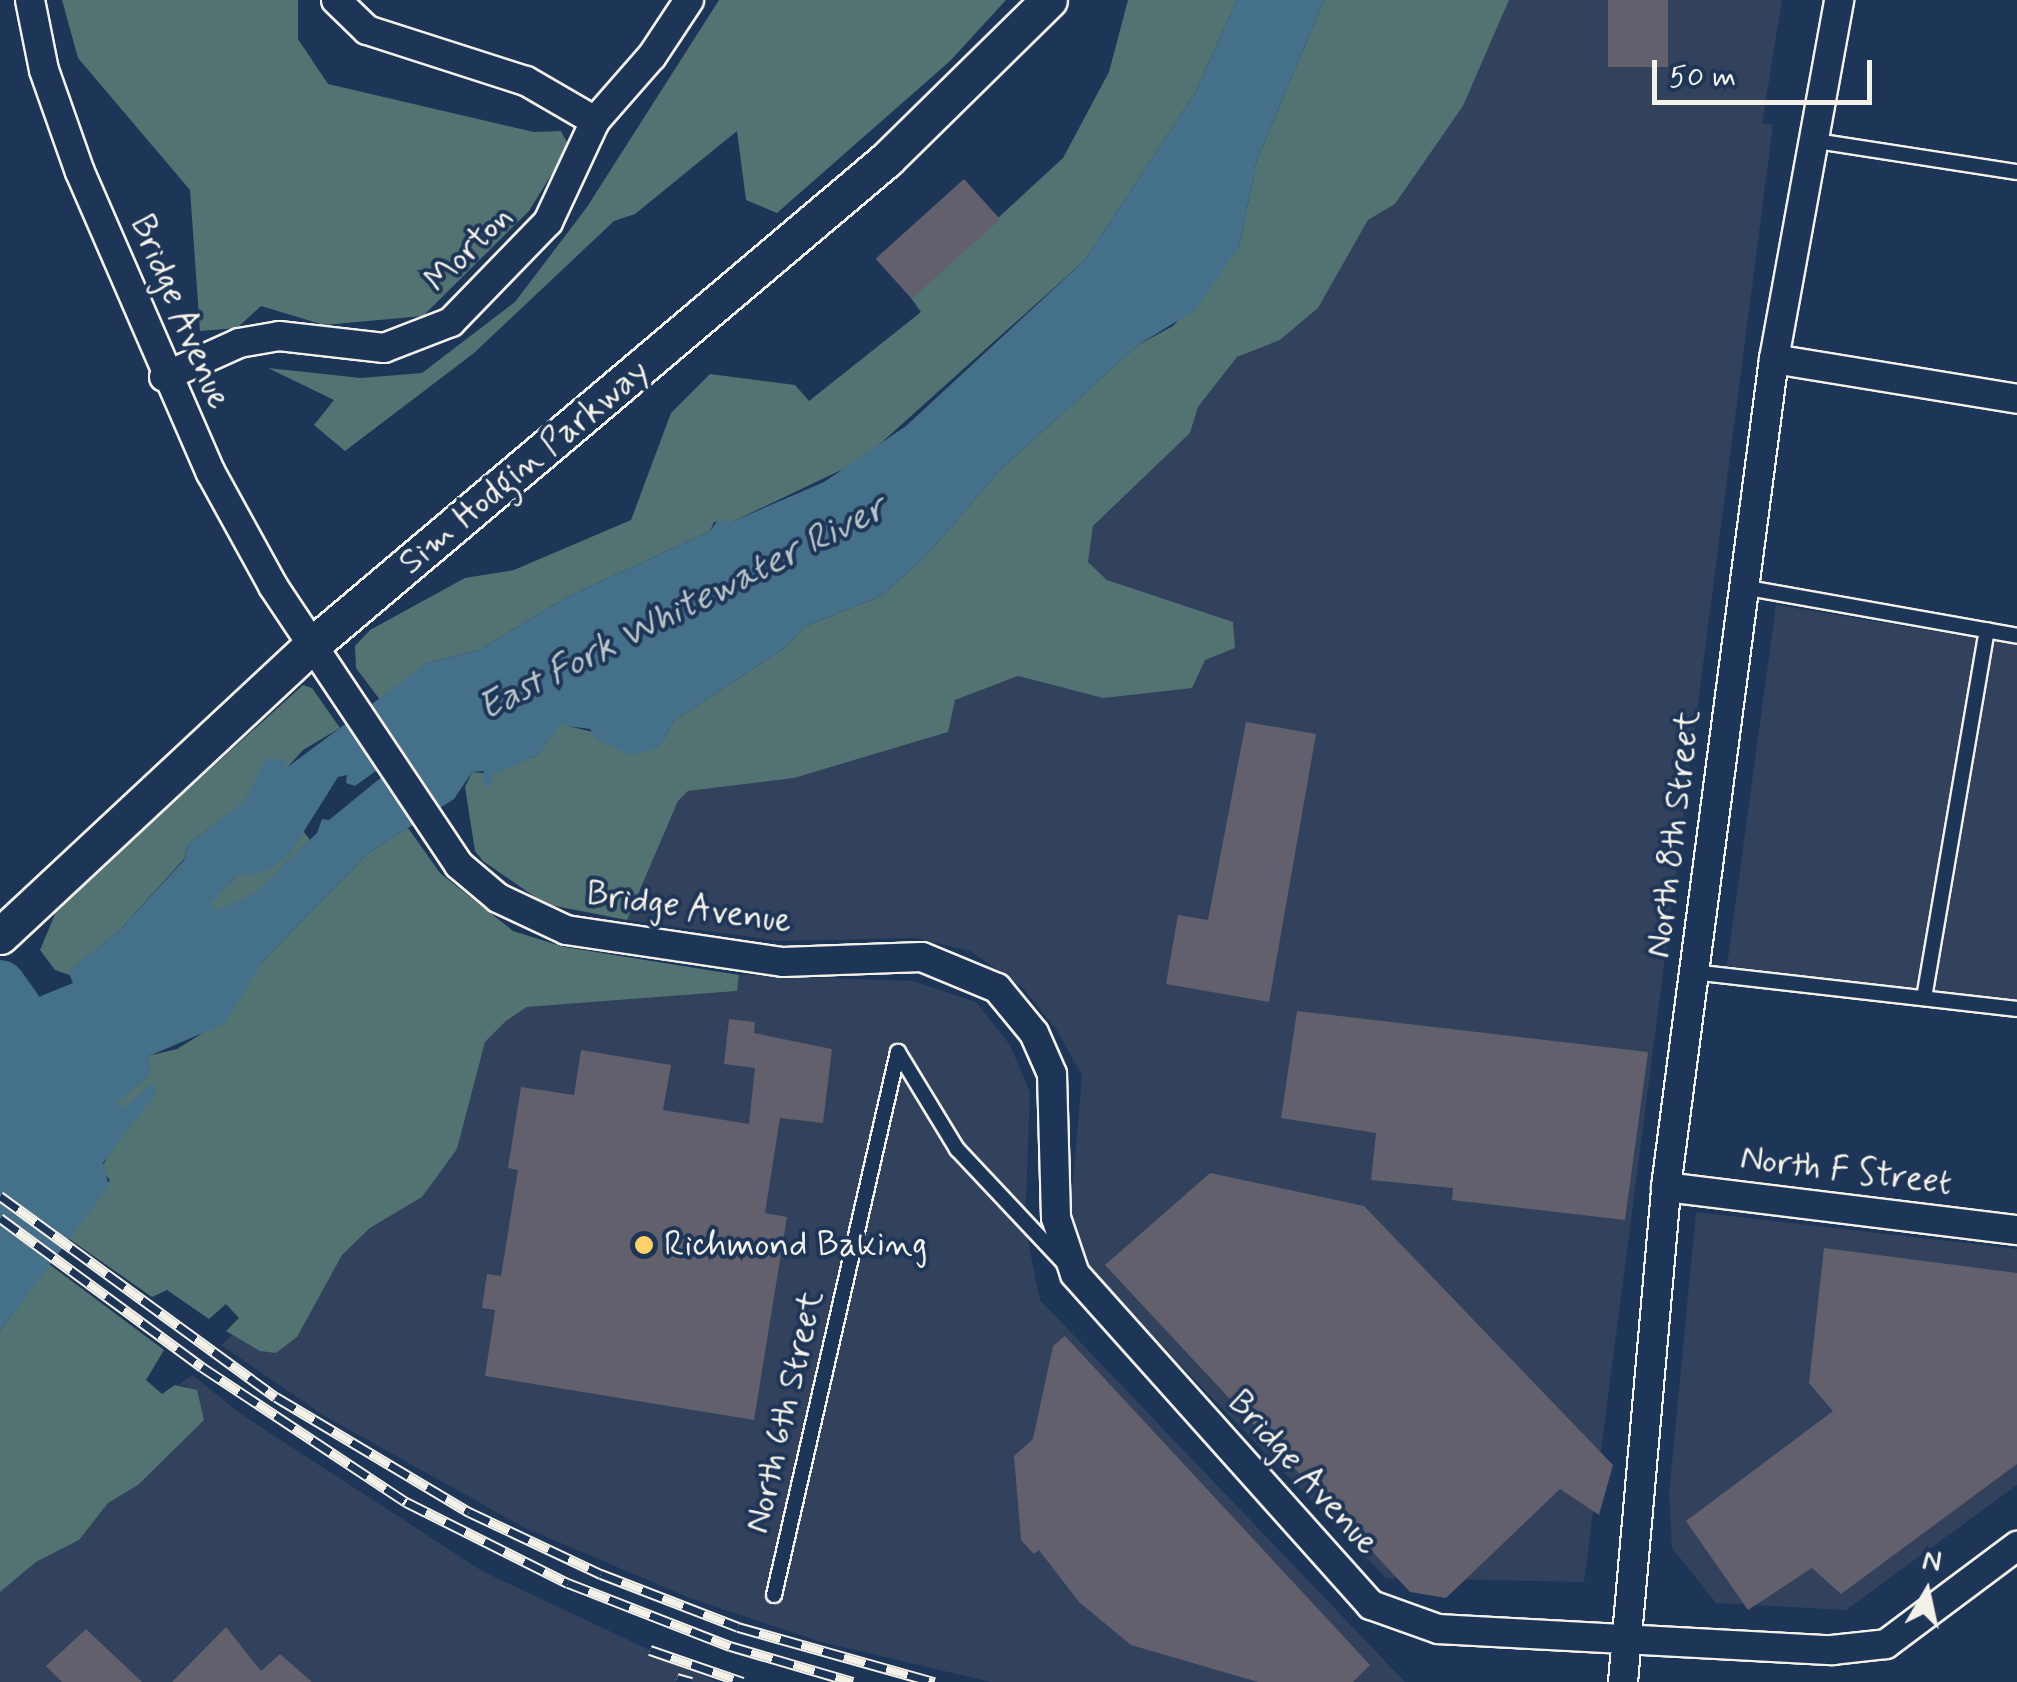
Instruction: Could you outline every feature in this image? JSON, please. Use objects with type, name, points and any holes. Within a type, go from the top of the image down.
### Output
[{"type":"street","name":"Bridge Avenue","points":[[30,0],[50,87],[164,377],[239,528],[320,660],[458,864],[498,898],[566,930],[783,962],[922,957],[997,988],[1034,1033],[1052,1074],[1056,1218],[1075,1274],[1371,1605],[1438,1629],[1630,1636],[1832,1650],[1886,1644],[2017,1546]]},
{"type":"street","points":[[336,0],[347,17],[367,30],[526,81],[595,122]]},
{"type":"street","name":"Morton","points":[[164,377],[239,342],[280,336],[384,348],[451,322],[548,222],[595,122],[652,56],[690,0]]},
{"type":"street","name":"Sim Hodgin Parkway","points":[[0,936],[320,660],[888,159],[1049,0]]},
{"type":"street","name":"North 8th Street","points":[[1622,1682],[1630,1636],[1666,1187],[1743,587],[1774,359],[1839,0]]},
{"type":"street","points":[[1774,359],[2017,399]]},
{"type":"street","name":"North F Street","points":[[1666,1187],[2017,1230]]},
{"type":"lane","points":[[1816,141],[2017,172]]},
{"type":"lane","points":[[1743,587],[2017,636]]},
{"type":"lane","points":[[1924,998],[1987,630]]},
{"type":"lane","points":[[1694,972],[2017,1009]]},
{"type":"lane","name":"North 6th Street","points":[[774,1595],[898,1052],[957,1150],[1075,1274]]},
{"type":"shaded area","points":[[1509,0],[1782,0],[1762,123],[1773,125],[1584,1582],[1386,1578],[1092,1273],[1068,1239],[1082,1075],[1056,1029],[1021,986],[970,951],[916,938],[780,941],[627,920],[678,801],[688,791],[794,778],[947,732],[955,700],[1018,676],[1103,698],[1235,648],[1160,599],[1107,580],[1088,562],[1093,526],[1190,433],[1198,407],[1237,357],[1280,340],[1318,308],[1368,220],[1395,204],[1463,106]]},
{"type":"shaded area","points":[[1776,605],[2017,645],[2017,1001],[1727,966]]},
{"type":"shaded area","points":[[739,975],[913,981],[976,1002],[1010,1045],[1030,1092],[1025,1226],[1040,1300],[1405,1682],[991,1682],[821,1642],[690,1598],[523,1527],[323,1415],[221,1345],[232,1335],[275,1353],[296,1337],[342,1255],[370,1228],[422,1197],[457,1149],[485,1042],[506,1021],[527,1007],[737,991]]},
{"type":"shaded area","points":[[1696,1212],[2017,1249],[2017,1485],[1846,1610],[1716,1603],[1672,1548],[1669,1494]]},
{"type":"shaded area","points":[[192,1375],[241,1414],[482,1571],[717,1682],[0,1682],[0,1592],[36,1562],[79,1540],[108,1502],[138,1485],[188,1386],[179,1385]]},
{"type":"green space","points":[[62,0],[298,0],[298,39],[328,84],[534,132],[561,131],[569,146],[529,211],[423,316],[324,325],[261,306],[237,328],[200,331],[190,190],[78,58]]},
{"type":"green space","points":[[719,0],[1006,0],[950,61],[777,213],[746,200],[737,131],[635,214],[614,221],[474,353],[345,451],[314,425],[334,400],[268,368],[361,378],[422,373],[515,302],[587,207]]},
{"type":"green space","points":[[1128,0],[1237,0],[1195,93],[1085,260],[862,460],[734,521],[714,522],[710,531],[565,598],[479,650],[427,663],[380,700],[356,668],[355,646],[370,630],[465,578],[514,570],[631,520],[671,413],[710,374],[795,385],[809,401],[921,312],[911,298],[1063,158],[1109,72]]},
{"type":"green space","points":[[1324,0],[1509,0],[1463,106],[1395,204],[1368,220],[1318,308],[1280,340],[1237,357],[1198,407],[1190,433],[1093,526],[1088,562],[1107,580],[1233,622],[1235,648],[1205,660],[1192,688],[1103,698],[1018,676],[955,700],[948,732],[794,778],[688,791],[678,801],[627,920],[545,904],[483,861],[475,851],[465,787],[472,772],[492,774],[538,755],[560,724],[658,748],[675,720],[786,647],[804,627],[881,596],[925,557],[1001,469],[1138,345],[1173,326],[1239,247],[1257,160]]},
{"type":"green space","points":[[303,685],[312,688],[340,728],[303,750],[285,770],[285,761],[266,763],[244,802],[187,845],[185,858],[118,932],[69,971],[73,976],[55,970],[40,950],[58,907]]},
{"type":"green space","points":[[408,828],[440,873],[513,931],[564,947],[739,975],[737,991],[527,1007],[506,1021],[485,1042],[457,1149],[422,1197],[370,1228],[342,1255],[297,1337],[276,1353],[260,1351],[226,1331],[239,1318],[226,1304],[209,1319],[167,1290],[152,1297],[68,1238],[110,1180],[101,1169],[117,1139],[156,1092],[145,1092],[126,1108],[116,1103],[150,1074],[148,1056],[177,1049],[214,1026],[263,961],[367,854]]},
{"type":"green space","points":[[303,831],[310,840],[255,894],[217,911],[209,904],[237,876],[280,861]]},
{"type":"green space","points":[[49,1264],[164,1350],[146,1380],[162,1394],[175,1385],[197,1390],[204,1420],[138,1485],[108,1503],[79,1540],[36,1562],[0,1592],[0,1331]]},
{"type":"water","name":"East Fork Whitewater River","points":[[1237,0],[1324,0],[1257,160],[1239,247],[1195,310],[1138,345],[1001,469],[925,557],[881,596],[804,627],[786,647],[675,720],[658,748],[631,755],[596,740],[590,729],[560,725],[538,755],[493,774],[490,788],[482,782],[484,771],[472,772],[454,799],[367,854],[263,961],[224,1024],[149,1056],[150,1074],[117,1103],[126,1107],[150,1084],[157,1091],[103,1163],[109,1186],[0,1331],[0,1030],[41,996],[73,983],[68,971],[118,932],[185,859],[187,845],[243,802],[267,758],[286,761],[285,769],[427,663],[479,650],[565,598],[710,531],[718,520],[734,521],[824,482],[906,426],[1085,260],[1195,93]],"holes":[[[380,768],[383,776],[329,820],[322,819],[317,833],[254,894],[217,910],[210,904],[237,876],[263,873],[289,855],[338,777],[347,775],[346,783],[355,786]]]},
{"type":"building","points":[[1608,0],[1668,0],[1668,67],[1608,67]]},
{"type":"building","points":[[964,179],[1000,219],[912,299],[876,259]]},
{"type":"building","points":[[1246,722],[1316,734],[1269,1002],[1166,984],[1178,915],[1208,920]]},
{"type":"building","points":[[1297,1011],[1648,1052],[1625,1220],[1452,1200],[1453,1188],[1371,1180],[1376,1133],[1281,1118]]},
{"type":"building","name":"Richmond Baking","points":[[729,1019],[755,1022],[754,1033],[832,1049],[823,1123],[780,1118],[765,1213],[787,1217],[754,1420],[485,1376],[495,1310],[482,1308],[487,1274],[501,1276],[518,1170],[508,1168],[521,1087],[574,1095],[581,1050],[671,1065],[663,1110],[749,1124],[755,1068],[724,1064]]},
{"type":"building","points":[[1210,1173],[1364,1206],[1613,1465],[1599,1515],[1560,1489],[1446,1598],[1410,1592],[1105,1265]]},
{"type":"building","points":[[1824,1248],[2017,1273],[2017,1464],[1841,1594],[1812,1568],[1748,1610],[1686,1521],[1833,1411],[1809,1383]]},
{"type":"building","points":[[1065,1336],[1370,1665],[1353,1682],[1258,1682],[1131,1645],[1079,1602],[1039,1550],[1034,1554],[1021,1540],[1014,1456],[1033,1439],[1053,1346]]},
{"type":"building","points":[[226,1627],[261,1671],[280,1654],[312,1682],[172,1682]]},
{"type":"building","points":[[86,1629],[142,1682],[62,1682],[46,1666]]},
{"type":"waterway","points":[[0,986],[48,1054]]},
{"type":"railway","points":[[0,1196],[276,1397],[469,1512],[601,1574],[738,1627],[934,1682]]},
{"type":"railway","points":[[0,1218],[202,1367],[406,1502],[568,1583],[730,1646],[853,1682]]},
{"type":"railway","points":[[650,1650],[743,1682]]},
{"type":"railway","points":[[677,1678],[691,1682]]},
{"type":"place","name":"Richmond Baking","points":[[644,1245]]}]
